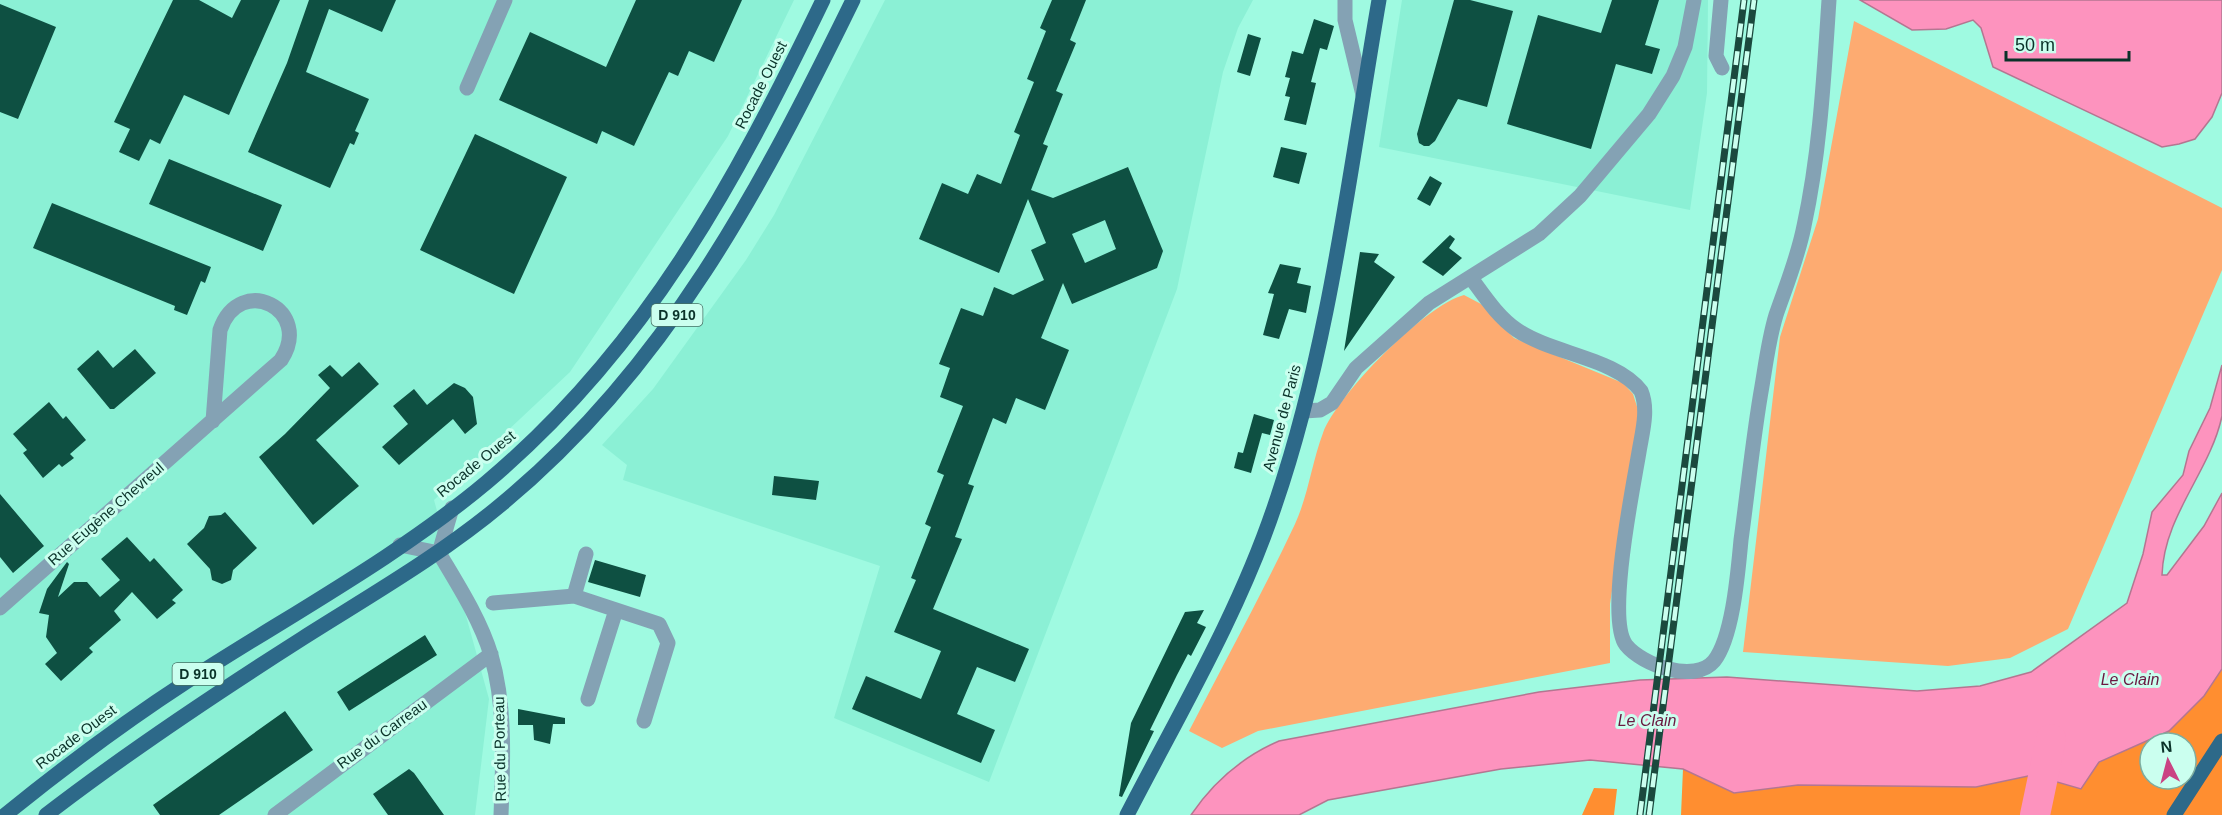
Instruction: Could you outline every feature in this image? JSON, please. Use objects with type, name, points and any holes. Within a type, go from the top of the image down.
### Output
[{"type":"main road","name":"Rocade Ouest","points":[[5,815],[133,717],[400,545],[484,484],[537,436],[610,359],[648,310],[714,210],[752,142],[823,0]]},
{"type":"main road","name":"D 910","points":[[46,815],[179,717],[439,553],[544,467],[588,423],[672,321],[735,226],[781,143],[853,0]]},
{"type":"main road","name":"Avenue de Paris","points":[[1127,815],[1238,598],[1275,507],[1316,363],[1379,0]]},
{"type":"main road","points":[[2174,815],[2222,741]]},
{"type":"street","points":[[467,88],[505,0]]},
{"type":"street","points":[[1345,0],[1345,20],[1363,95]]},
{"type":"street","points":[[1304,411],[1320,410],[1332,403],[1356,368],[1429,303],[1539,234],[1580,196],[1649,114],[1673,76],[1685,47],[1694,0]]},
{"type":"street","points":[[1721,0],[1716,56],[1722,68]]},
{"type":"street","points":[[1471,278],[1499,315],[1519,332],[1624,376],[1641,391],[1644,418],[1624,549],[1617,617],[1620,634],[1635,654],[1653,666],[1680,671],[1706,667],[1713,662],[1720,651],[1734,602],[1756,422],[1770,340],[1800,246],[1809,201],[1829,0]]},
{"type":"street","name":"Rue Eugène Chevreul","points":[[0,608],[213,421],[281,360],[288,349],[290,337],[285,317],[277,308],[264,301],[235,305],[225,315],[220,330],[213,421]]},
{"type":"street","points":[[400,545],[439,553],[452,507]]},
{"type":"street","name":"Rue du Porteau","points":[[439,553],[462,593],[490,654],[501,714],[501,815]]},
{"type":"street","points":[[574,596],[586,554]]},
{"type":"street","points":[[493,603],[574,596],[659,624],[668,644],[644,721]]},
{"type":"street","points":[[588,699],[616,610]]},
{"type":"street","name":"Rue du Carreau","points":[[275,815],[490,654]]},
{"type":"shaded area","points":[[0,0],[794,0],[728,136],[570,372],[434,500],[489,699],[475,815],[0,815]]},
{"type":"shaded area","points":[[885,0],[1253,0],[1238,28],[1223,72],[1177,289],[989,782],[834,718],[880,566],[623,480],[627,465],[602,445],[653,389],[746,260],[774,215]]},
{"type":"shaded area","points":[[1402,0],[1708,0],[1707,93],[1690,210],[1379,147]]},
{"type":"shaded area","points":[[1854,21],[2222,208],[2222,270],[2068,629],[2010,658],[1948,666],[1743,652],[1780,337],[1818,219]]},
{"type":"shaded area","points":[[1464,295],[1481,304],[1514,338],[1623,383],[1633,394],[1639,413],[1610,604],[1610,663],[1258,731],[1222,748],[1189,731],[1295,524],[1319,444],[1331,417],[1363,375],[1406,333],[1427,315],[1447,302]]},
{"type":"shaded area","points":[[2222,669],[2222,815],[1681,815],[1683,769],[1734,793],[1798,785],[1976,787],[2033,775],[2080,788],[2098,762],[2138,745],[2138,791],[2198,791],[2198,731],[2169,731],[2204,696]]},
{"type":"shaded area","points":[[1594,788],[1617,789],[1614,815],[1582,815]]},
{"type":"water","points":[[1860,0],[2222,0],[2222,93],[2212,117],[2195,139],[2162,147],[1993,67],[1981,28],[1973,20],[1946,29],[1912,30]]},
{"type":"water","name":"Le Clain","points":[[2222,365],[2222,416],[2208,456],[2171,533],[2162,575],[2167,575],[2204,526],[2222,493],[2222,669],[2204,696],[2169,731],[2138,731],[2138,745],[2099,762],[2081,789],[2033,775],[1976,787],[1798,785],[1734,793],[1683,769],[1590,760],[1501,769],[1328,800],[1299,815],[1191,815],[1209,791],[1230,771],[1241,762],[1279,741],[1539,692],[1640,680],[1727,677],[1917,691],[1980,686],[2031,672],[2127,603],[2143,554],[2152,512],[2183,475],[2189,451],[2210,408]]},
{"type":"building","points":[[173,0],[199,0],[232,18],[241,0],[280,0],[229,115],[184,95],[160,144],[150,139],[139,161],[119,152],[130,129],[114,122]]},
{"type":"building","points":[[309,0],[396,0],[382,32],[329,9],[306,72],[369,99],[355,131],[359,133],[354,145],[350,143],[330,188],[248,152],[287,63]]},
{"type":"building","points":[[636,0],[742,0],[714,62],[689,51],[678,76],[669,72],[634,146],[602,131],[597,144],[499,100],[530,32],[606,67]]},
{"type":"building","points":[[1052,0],[1086,0],[1070,40],[1076,43],[1056,91],[1063,94],[1043,144],[1048,146],[1031,190],[1053,198],[1128,167],[1163,251],[1157,268],[1072,304],[1063,283],[1041,338],[1069,350],[1045,410],[1016,398],[1006,424],[993,418],[968,484],[974,486],[955,537],[962,539],[933,609],[1029,649],[1015,682],[977,667],[957,714],[995,730],[981,763],[852,709],[866,676],[921,699],[941,651],[894,632],[916,580],[911,578],[931,527],[925,524],[944,475],[937,472],[963,406],[940,397],[950,368],[939,364],[961,308],[983,316],[994,287],[1013,295],[1044,280],[1031,250],[1046,243],[1028,199],[999,273],[919,239],[942,183],[968,194],[977,174],[1001,184],[1020,135],[1014,132],[1034,82],[1027,79],[1046,31],[1040,28]],"holes":[[[1105,220],[1116,249],[1085,263],[1072,234]]]},
{"type":"building","points":[[1454,0],[1470,0],[1513,11],[1487,107],[1458,99],[1435,141],[1429,146],[1424,146],[1419,143],[1417,134]]},
{"type":"building","points":[[1612,0],[1659,0],[1645,45],[1660,49],[1652,74],[1616,64],[1591,149],[1507,124],[1538,15],[1601,33]]},
{"type":"building","points":[[0,4],[56,27],[18,119],[0,112]]},
{"type":"building","points":[[1314,19],[1334,26],[1327,50],[1320,48],[1311,82],[1316,83],[1306,125],[1284,120],[1290,97],[1285,96],[1290,78],[1285,77],[1292,51],[1303,54]]},
{"type":"building","points":[[1248,34],[1261,38],[1250,76],[1237,72]]},
{"type":"building","points":[[475,134],[567,177],[514,294],[420,250]]},
{"type":"building","points":[[1281,147],[1307,153],[1299,184],[1273,177]]},
{"type":"building","points":[[169,159],[282,205],[263,251],[149,204]]},
{"type":"building","points":[[1430,176],[1442,183],[1430,206],[1417,199]]},
{"type":"building","points":[[52,203],[211,267],[205,283],[201,281],[187,315],[174,310],[175,306],[33,248]]},
{"type":"building","points":[[1450,235],[1455,239],[1449,248],[1462,258],[1443,276],[1422,262]]},
{"type":"building","points":[[1360,252],[1379,254],[1374,262],[1395,277],[1344,351]]},
{"type":"building","points":[[1280,264],[1301,268],[1297,283],[1311,286],[1306,313],[1289,309],[1279,339],[1263,335],[1274,294],[1268,293]]},
{"type":"building","points":[[135,349],[156,373],[114,409],[110,409],[77,369],[98,350],[113,368]]},
{"type":"building","points":[[359,362],[379,384],[316,440],[359,486],[313,525],[259,457],[330,388],[318,375],[330,365],[342,377]]},
{"type":"building","points":[[454,383],[465,388],[473,397],[477,424],[465,434],[453,419],[399,465],[382,447],[408,424],[393,406],[414,389],[427,405]]},
{"type":"building","points":[[49,402],[63,419],[66,416],[86,440],[70,454],[74,458],[62,467],[59,464],[43,478],[23,453],[27,450],[13,434]]},
{"type":"building","points":[[1254,414],[1274,420],[1270,435],[1262,433],[1251,473],[1234,468],[1238,452],[1243,453]]},
{"type":"building","points":[[774,476],[819,481],[816,500],[772,495]]},
{"type":"building","points":[[0,494],[44,546],[13,573],[0,557]]},
{"type":"building","points":[[225,512],[257,548],[233,570],[231,580],[222,584],[212,580],[210,569],[187,544],[204,528],[209,516],[221,515]]},
{"type":"building","points":[[127,537],[150,562],[154,558],[183,590],[172,600],[176,603],[157,619],[132,592],[114,611],[121,620],[89,648],[93,652],[61,681],[45,664],[57,653],[46,637],[49,615],[39,613],[47,589],[67,562],[69,564],[58,597],[74,582],[87,582],[100,597],[120,580],[101,559]]},
{"type":"building","points":[[595,560],[646,575],[640,597],[588,582]]},
{"type":"building","points":[[1204,610],[1197,623],[1206,627],[1191,656],[1188,654],[1177,675],[1150,730],[1154,731],[1122,797],[1119,796],[1131,723],[1185,612]]},
{"type":"building","points":[[425,635],[437,655],[349,711],[337,692]]},
{"type":"building","points":[[518,709],[565,718],[565,724],[553,724],[550,744],[534,740],[533,725],[518,725]]},
{"type":"building","points":[[285,711],[313,750],[219,815],[160,815],[153,805]]},
{"type":"building","points":[[409,769],[444,815],[388,815],[373,794]]},
{"type":"waterway","points":[[2035,815],[2051,739]]},
{"type":"railway","points":[[1640,815],[1744,0]]},
{"type":"railway","points":[[1649,815],[1754,0]]}]
